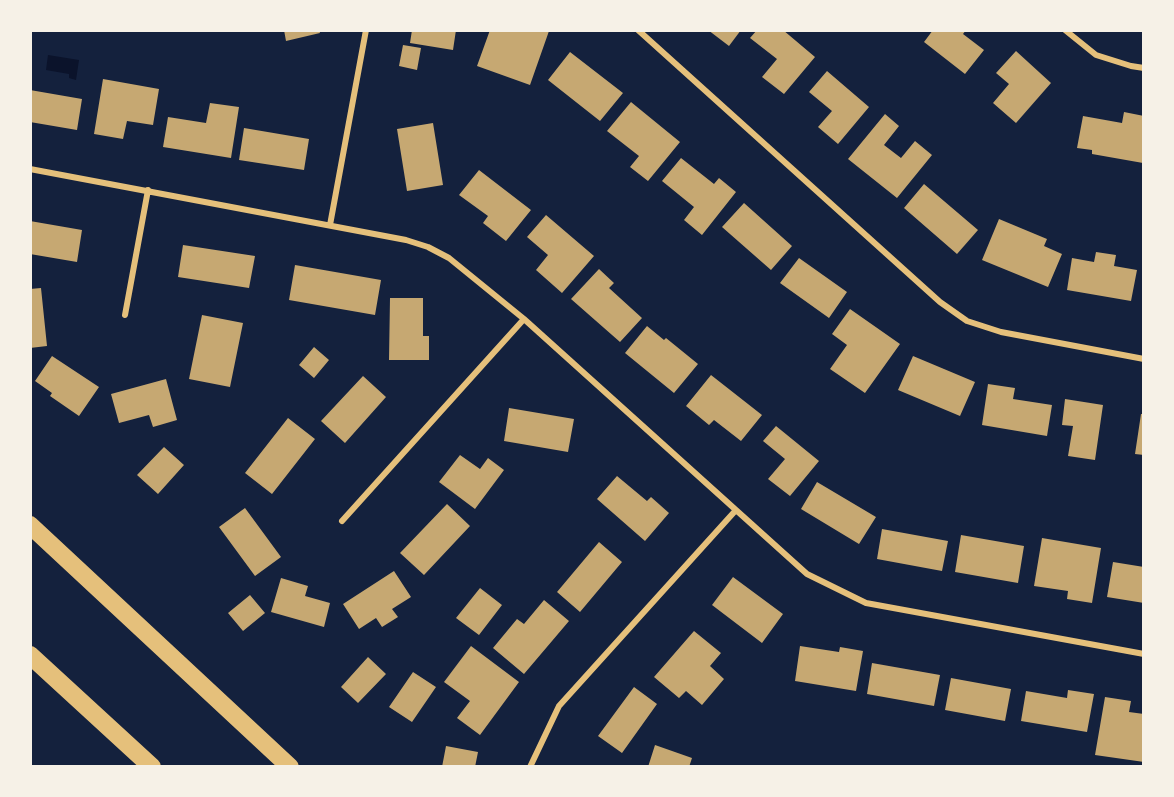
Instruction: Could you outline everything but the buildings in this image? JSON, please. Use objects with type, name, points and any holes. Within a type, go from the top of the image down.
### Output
[{"type":"highway","points":[[30,525],[290,767]]},
{"type":"highway","points":[[30,655],[152,767]]},
{"type":"street","points":[[330,225],[366,30]]},
{"type":"street","points":[[638,30],[940,302],[967,321],[1001,332],[1144,359]]},
{"type":"street","points":[[1065,30],[1096,55],[1144,68]]},
{"type":"street","points":[[30,169],[330,225],[406,240],[428,247],[449,258],[524,319],[807,574],[866,603],[1144,654]]},
{"type":"street","points":[[125,315],[148,190]]},
{"type":"street","points":[[342,520],[524,319]]},
{"type":"street","points":[[530,767],[559,706],[736,510]]},
{"type":"water","points":[[48,55],[79,60],[76,80],[69,78],[69,74],[46,70]]}]
